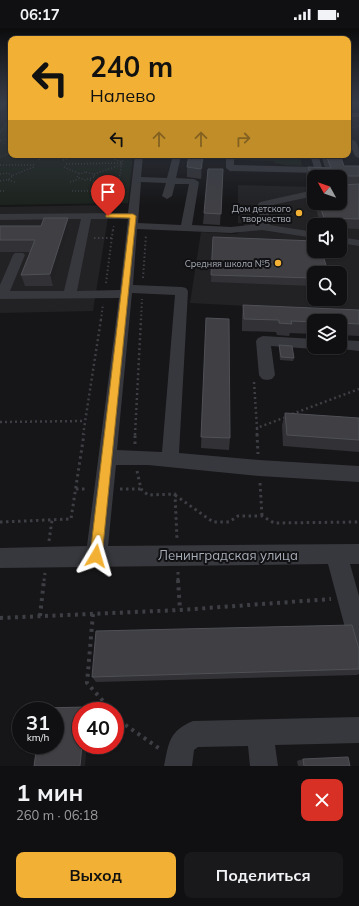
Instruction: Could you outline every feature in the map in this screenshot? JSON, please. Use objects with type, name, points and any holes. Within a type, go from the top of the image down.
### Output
[{"type":"street","points":[[353,142],[359,156]]},
{"type":"street","points":[[96,556],[126,292],[139,158]]},
{"type":"street","points":[[167,196],[176,158]]},
{"type":"street","points":[[230,158],[230,168],[319,170],[315,158]]},
{"type":"street","points":[[137,179],[194,182],[186,228]]},
{"type":"street","points":[[265,228],[263,204],[307,195]]},
{"type":"street","points":[[70,294],[87,216]]},
{"type":"street","points":[[0,217],[115,216],[146,226],[231,230],[244,227],[279,228],[307,234]]},
{"type":"street","points":[[347,241],[359,243]]},
{"type":"street","points":[[19,255],[1,295],[104,294],[143,290],[182,291],[170,460]]},
{"type":"street","points":[[267,375],[263,341],[307,344]]},
{"type":"street","points":[[347,345],[359,346]]},
{"type":"street","points":[[108,457],[134,457],[259,468],[359,474]]},
{"type":"street","points":[[336,554],[359,635]]},
{"type":"street","name":"Ленинградская улица","points":[[0,558],[359,554]]},
{"type":"street","points":[[178,764],[182,743],[193,734],[359,730]]},
{"type":"street","points":[[260,732],[264,766]]},
{"type":"path","points":[[36,158],[41,160]]},
{"type":"path","points":[[63,160],[69,158]]},
{"type":"path","points":[[110,158],[121,163]]},
{"type":"path","points":[[0,522],[71,519],[122,158]]},
{"type":"path","points":[[66,164],[121,163]]},
{"type":"path","points":[[64,167],[80,174],[88,172],[94,174],[121,163]]},
{"type":"path","points":[[0,165],[34,165]]},
{"type":"path","points":[[8,180],[12,178],[13,175],[34,168]]},
{"type":"path","points":[[0,174],[7,173],[13,175]]},
{"type":"path","points":[[79,179],[77,176],[80,174]]},
{"type":"path","points":[[70,182],[95,177],[94,174]]},
{"type":"path","points":[[89,179],[117,191]]},
{"type":"path","points":[[0,181],[8,180],[15,182]]},
{"type":"path","points":[[72,191],[117,191]]},
{"type":"path","points":[[146,226],[134,457],[141,489],[148,495],[175,494],[213,522],[229,522],[238,516],[262,516],[274,523],[359,522]]},
{"type":"path","points":[[262,516],[254,378],[267,375]]},
{"type":"path","points":[[257,428],[359,389]]},
{"type":"path","points":[[0,422],[85,420]]},
{"type":"path","points":[[175,494],[180,610]]},
{"type":"path","points":[[0,618],[180,610],[349,598]]},
{"type":"path","points":[[93,614],[86,683],[104,702]]},
{"type":"path","points":[[124,724],[178,764]]},
{"type":"shaded area","points":[[0,137],[8,137],[8,158],[133,158],[128,203],[0,205]]},
{"type":"shaded area","points":[[234,158],[301,158],[302,166],[286,165],[275,163],[274,161],[234,160]]},
{"type":"shaded area","name":"Средняя школа №5","points":[[238,185],[307,187],[307,210],[347,210],[347,197],[359,186],[359,312],[190,303],[201,232],[236,234],[244,230],[244,224],[238,223]]},
{"type":"shaded area","points":[[110,205],[93,311],[0,313],[0,207]]},
{"type":"building","points":[[188,158],[203,158],[201,169],[187,167]]},
{"type":"building","points":[[327,158],[341,158],[344,166],[359,166],[359,176],[347,176],[347,170],[309,170],[308,167],[331,168]]},
{"type":"building","points":[[208,169],[223,169],[221,214],[204,213]]},
{"type":"building","points":[[359,184],[359,219],[324,218],[321,210],[347,210],[347,185]]},
{"type":"building","points":[[44,218],[68,218],[50,274],[21,275],[35,240],[0,240],[0,226],[41,226]]},
{"type":"building","points":[[213,237],[307,241],[307,258],[324,258],[326,266],[307,266],[307,278],[211,275]]},
{"type":"building","points":[[243,305],[359,310],[359,324],[347,323],[347,314],[307,314],[307,322],[291,321],[292,324],[279,323],[279,320],[244,319]]},
{"type":"building","points":[[206,318],[229,319],[230,438],[201,437]]},
{"type":"building","points":[[279,345],[292,346],[294,358],[281,357]]},
{"type":"building","points":[[285,413],[359,418],[359,440],[287,435]]},
{"type":"building","points":[[352,625],[359,649],[359,669],[92,677],[96,631]]},
{"type":"building","points":[[72,707],[72,754],[81,754],[80,766],[34,766],[36,754],[64,754],[64,708]]},
{"type":"building","points":[[348,757],[350,766],[304,766],[303,759]]},
{"type":"place","name":"Дом детского творчества","points":[[299,213]]},
{"type":"place","name":"Средняя школа №5","points":[[278,263]]},
{"type":"route","points":[[96,556],[123,322],[133,216],[108,216]]}]
